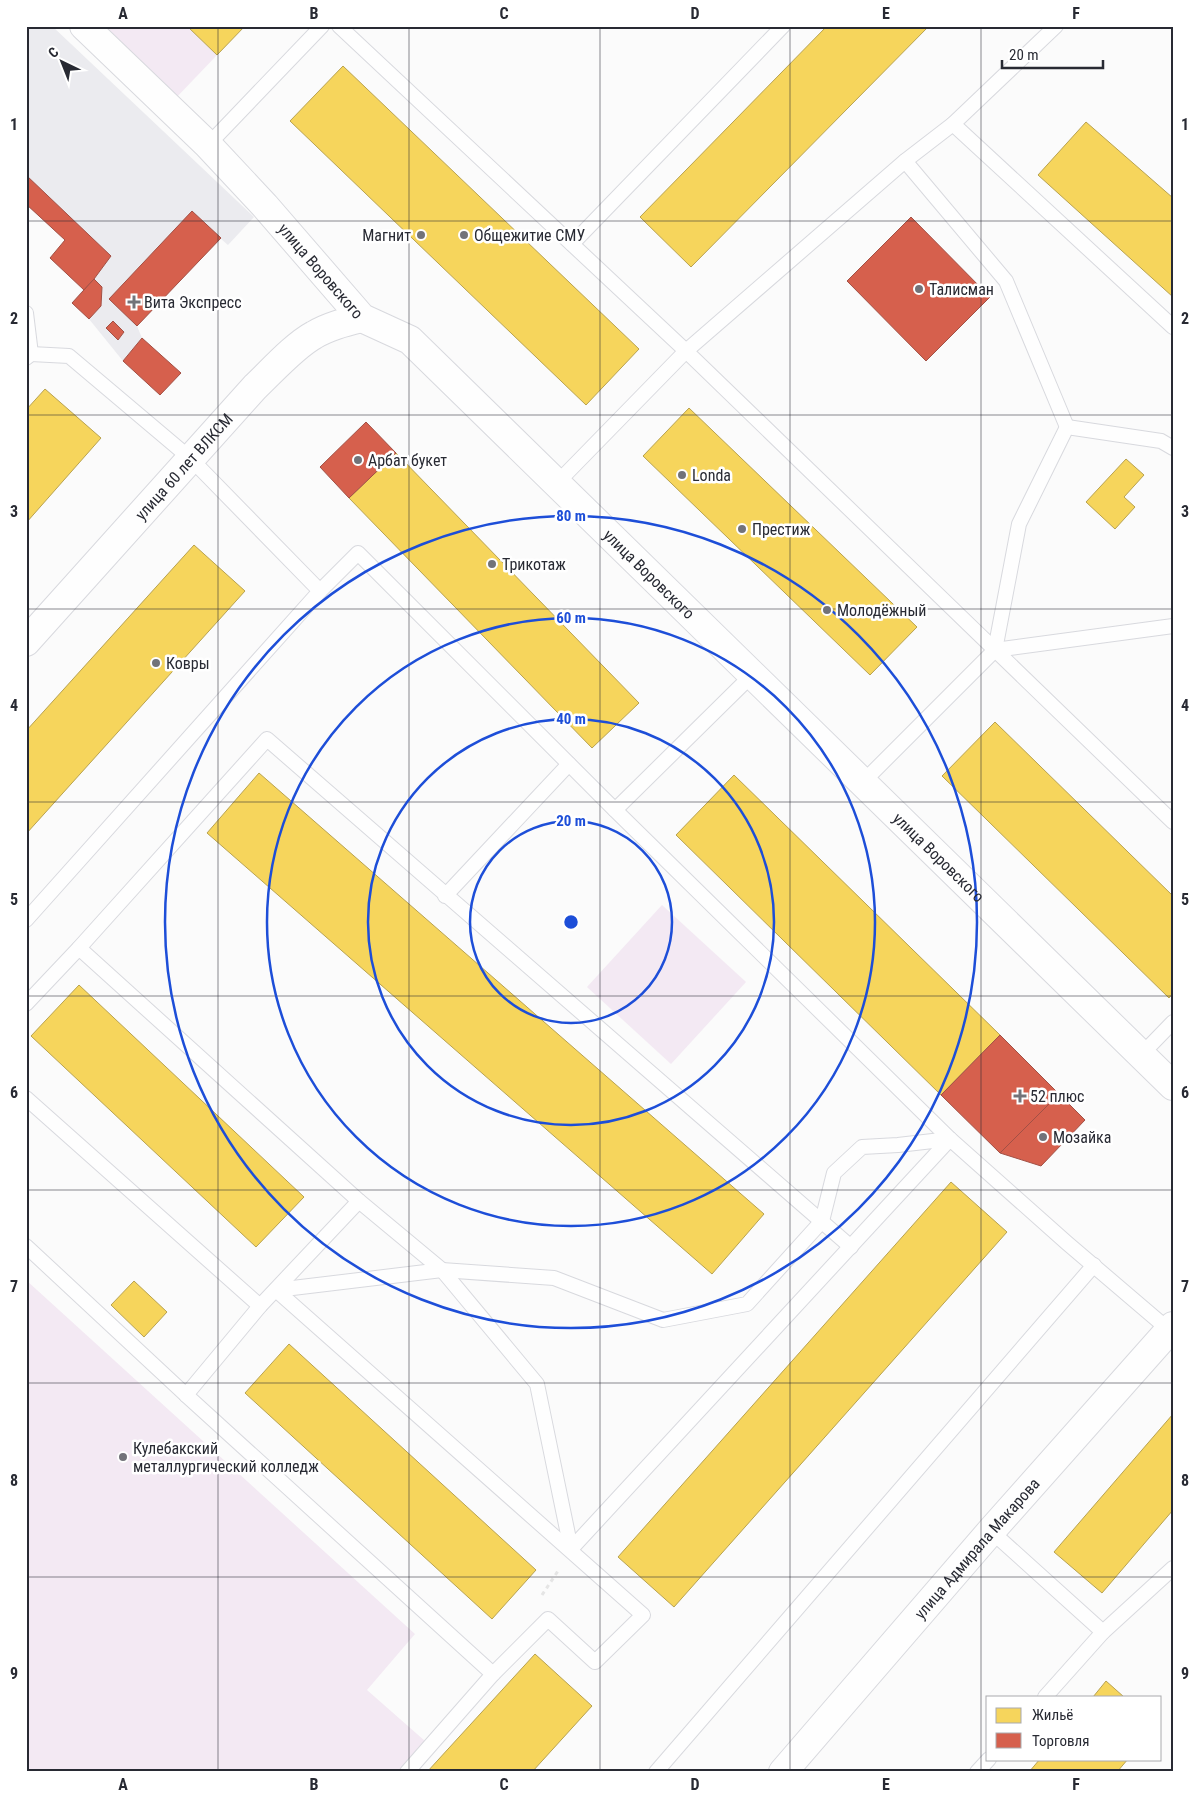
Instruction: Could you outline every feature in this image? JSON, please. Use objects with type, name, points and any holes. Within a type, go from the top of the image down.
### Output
[{"type":"street","name":"улица Воровского","points":[[84,26],[208,146],[265,206],[362,318],[410,340],[1173,1086]]},
{"type":"street","name":"улица 60 лет ВЛКСМ","points":[[26,642],[255,387],[313,335],[339,324],[362,318]]},
{"type":"street","name":"улица Адмирала Макарова","points":[[783,1772],[991,1530],[1171,1328]]},
{"type":"lane","points":[[208,146],[322,26]]},
{"type":"lane","points":[[339,26],[686,351],[1173,822]]},
{"type":"lane","points":[[572,244],[784,26]]},
{"type":"lane","points":[[557,483],[686,351],[905,161],[953,124],[1056,26]]},
{"type":"lane","points":[[953,124],[1173,327]]},
{"type":"lane","points":[[862,783],[995,650],[1018,524],[1067,427],[1006,281],[905,161]]},
{"type":"lane","points":[[26,313],[28,356],[69,356],[191,459],[320,591]]},
{"type":"lane","points":[[1067,427],[1161,441],[1173,448]]},
{"type":"lane","points":[[26,920],[320,591],[358,553],[615,810],[950,1139],[1094,1265],[1171,1328]]},
{"type":"lane","points":[[995,650],[1173,626]]},
{"type":"lane","points":[[615,810],[752,675]]},
{"type":"lane","points":[[26,1004],[79,948],[266,739],[851,1247]]},
{"type":"lane","points":[[445,896],[570,764]]},
{"type":"lane","points":[[79,948],[359,1201],[442,1270],[537,1384],[571,1549]]},
{"type":"lane","points":[[1141,1054],[1173,1022]]},
{"type":"lane","points":[[26,1098],[260,1306]]},
{"type":"lane","points":[[276,1290],[442,1270],[554,1278],[663,1320],[747,1304],[822,1222],[834,1173],[862,1147],[950,1139]]},
{"type":"lane","points":[[571,1549],[950,1139]]},
{"type":"lane","points":[[186,1395],[260,1306],[359,1201]]},
{"type":"lane","points":[[26,1246],[186,1395],[492,1674]]},
{"type":"lane","points":[[656,1772],[1094,1265]]},
{"type":"lane","points":[[276,1290],[643,1614],[595,1662],[548,1619],[492,1674],[407,1772]]},
{"type":"lane","points":[[991,1530],[1103,1632]]},
{"type":"lane","points":[[1046,1696],[1103,1632],[1173,1568]]},
{"type":"lane","points":[[978,1772],[988,1760]]},
{"type":"shaded area","points":[[26,26],[52,26],[254,217],[228,245],[220,238],[137,326],[142,338],[123,361],[89,319],[72,303],[83,289],[50,258],[65,240],[26,204]]},
{"type":"shaded area","points":[[96,26],[187,26],[217,55],[173,101]]},
{"type":"shaded area","points":[[662,905],[746,982],[671,1064],[587,987]]},
{"type":"shaded area","name":"Кулебакский металлургический колледж","points":[[26,1280],[415,1634],[367,1690],[425,1741],[397,1772],[26,1772]]},
{"type":"building: Жильё","points":[[187,26],[245,26],[217,55]]},
{"type":"building: Жильё","points":[[827,26],[929,26],[691,267],[640,217]]},
{"type":"building: Жильё","name":"Общежитие СМУ","points":[[343,66],[639,349],[586,405],[290,121]]},
{"type":"building: Жильё","points":[[1086,122],[1173,198],[1173,297],[1038,175]]},
{"type":"building: Жильё","points":[[45,389],[101,438],[26,523],[26,410]]},
{"type":"building: Жильё","points":[[689,408],[917,627],[870,675],[643,456]]},
{"type":"building: Жильё","points":[[396,453],[639,703],[592,748],[349,498]]},
{"type":"building: Жильё","points":[[1126,459],[1144,475],[1124,497],[1135,507],[1115,529],[1086,502]]},
{"type":"building: Жильё","points":[[194,545],[245,591],[26,834],[26,731]]},
{"type":"building: Жильё","points":[[995,722],[1173,896],[1173,993],[1169,998],[942,776]]},
{"type":"building: Жильё","points":[[259,773],[764,1214],[712,1274],[207,833]]},
{"type":"building: Жильё","points":[[734,775],[1000,1035],[941,1095],[676,835]]},
{"type":"building: Жильё","points":[[79,985],[304,1197],[256,1247],[31,1036]]},
{"type":"building: Жильё","points":[[951,1182],[1007,1232],[674,1607],[618,1557]]},
{"type":"building: Жильё","points":[[134,1281],[167,1312],[144,1337],[111,1305]]},
{"type":"building: Жильё","points":[[289,1344],[536,1570],[492,1619],[245,1393]]},
{"type":"building: Жильё","points":[[1173,1414],[1173,1510],[1102,1593],[1054,1552]]},
{"type":"building: Жильё","points":[[535,1654],[592,1706],[532,1772],[427,1772]]},
{"type":"building: Жильё","points":[[1106,1681],[1123,1696],[1094,1696]]},
{"type":"building: Жильё","points":[[1039,1760],[1127,1760],[1117,1772],[1029,1772]]},
{"type":"building: Торговля","points":[[26,175],[111,256],[84,290],[50,258],[65,240],[26,204]]},
{"type":"building: Торговля","points":[[192,211],[221,238],[137,326],[109,299]]},
{"type":"building: Торговля","name":"Талисман","points":[[911,217],[990,297],[926,361],[847,281]]},
{"type":"building: Торговля","points":[[94,279],[102,287],[101,306],[89,319],[72,303]]},
{"type":"building: Торговля","points":[[113,321],[124,332],[118,340],[106,328]]},
{"type":"building: Торговля","points":[[142,338],[181,373],[160,395],[123,361]]},
{"type":"building: Торговля","name":"Арбат букет","points":[[366,422],[396,453],[349,498],[320,467]]},
{"type":"building: Торговля","points":[[1000,1035],[1059,1094],[1000,1153],[941,1095]]},
{"type":"building: Торговля","name":"Мозайка","points":[[1059,1094],[1085,1120],[1041,1166],[1000,1153]]},
{"type":"place","name":"Магнит","points":[[421,235]]},
{"type":"place","name":"Общежитие СМУ","points":[[464,235]]},
{"type":"place","name":"Талисман","points":[[919,289]]},
{"type":"place","name":"Вита Экспресс","points":[[134,302]]},
{"type":"place","name":"Арбат букет","points":[[358,460]]},
{"type":"place","name":"Londa","points":[[682,475]]},
{"type":"place","name":"Престиж","points":[[742,529]]},
{"type":"place","name":"Трикотаж","points":[[492,564]]},
{"type":"place","name":"Молодёжный","points":[[827,610]]},
{"type":"place","name":"Ковры","points":[[156,663]]},
{"type":"place","name":"52 плюс","points":[[1020,1096]]},
{"type":"place","name":"Мозайка","points":[[1043,1137]]},
{"type":"place","name":"Кулебакский металлургический колледж","points":[[123,1457]]}]
